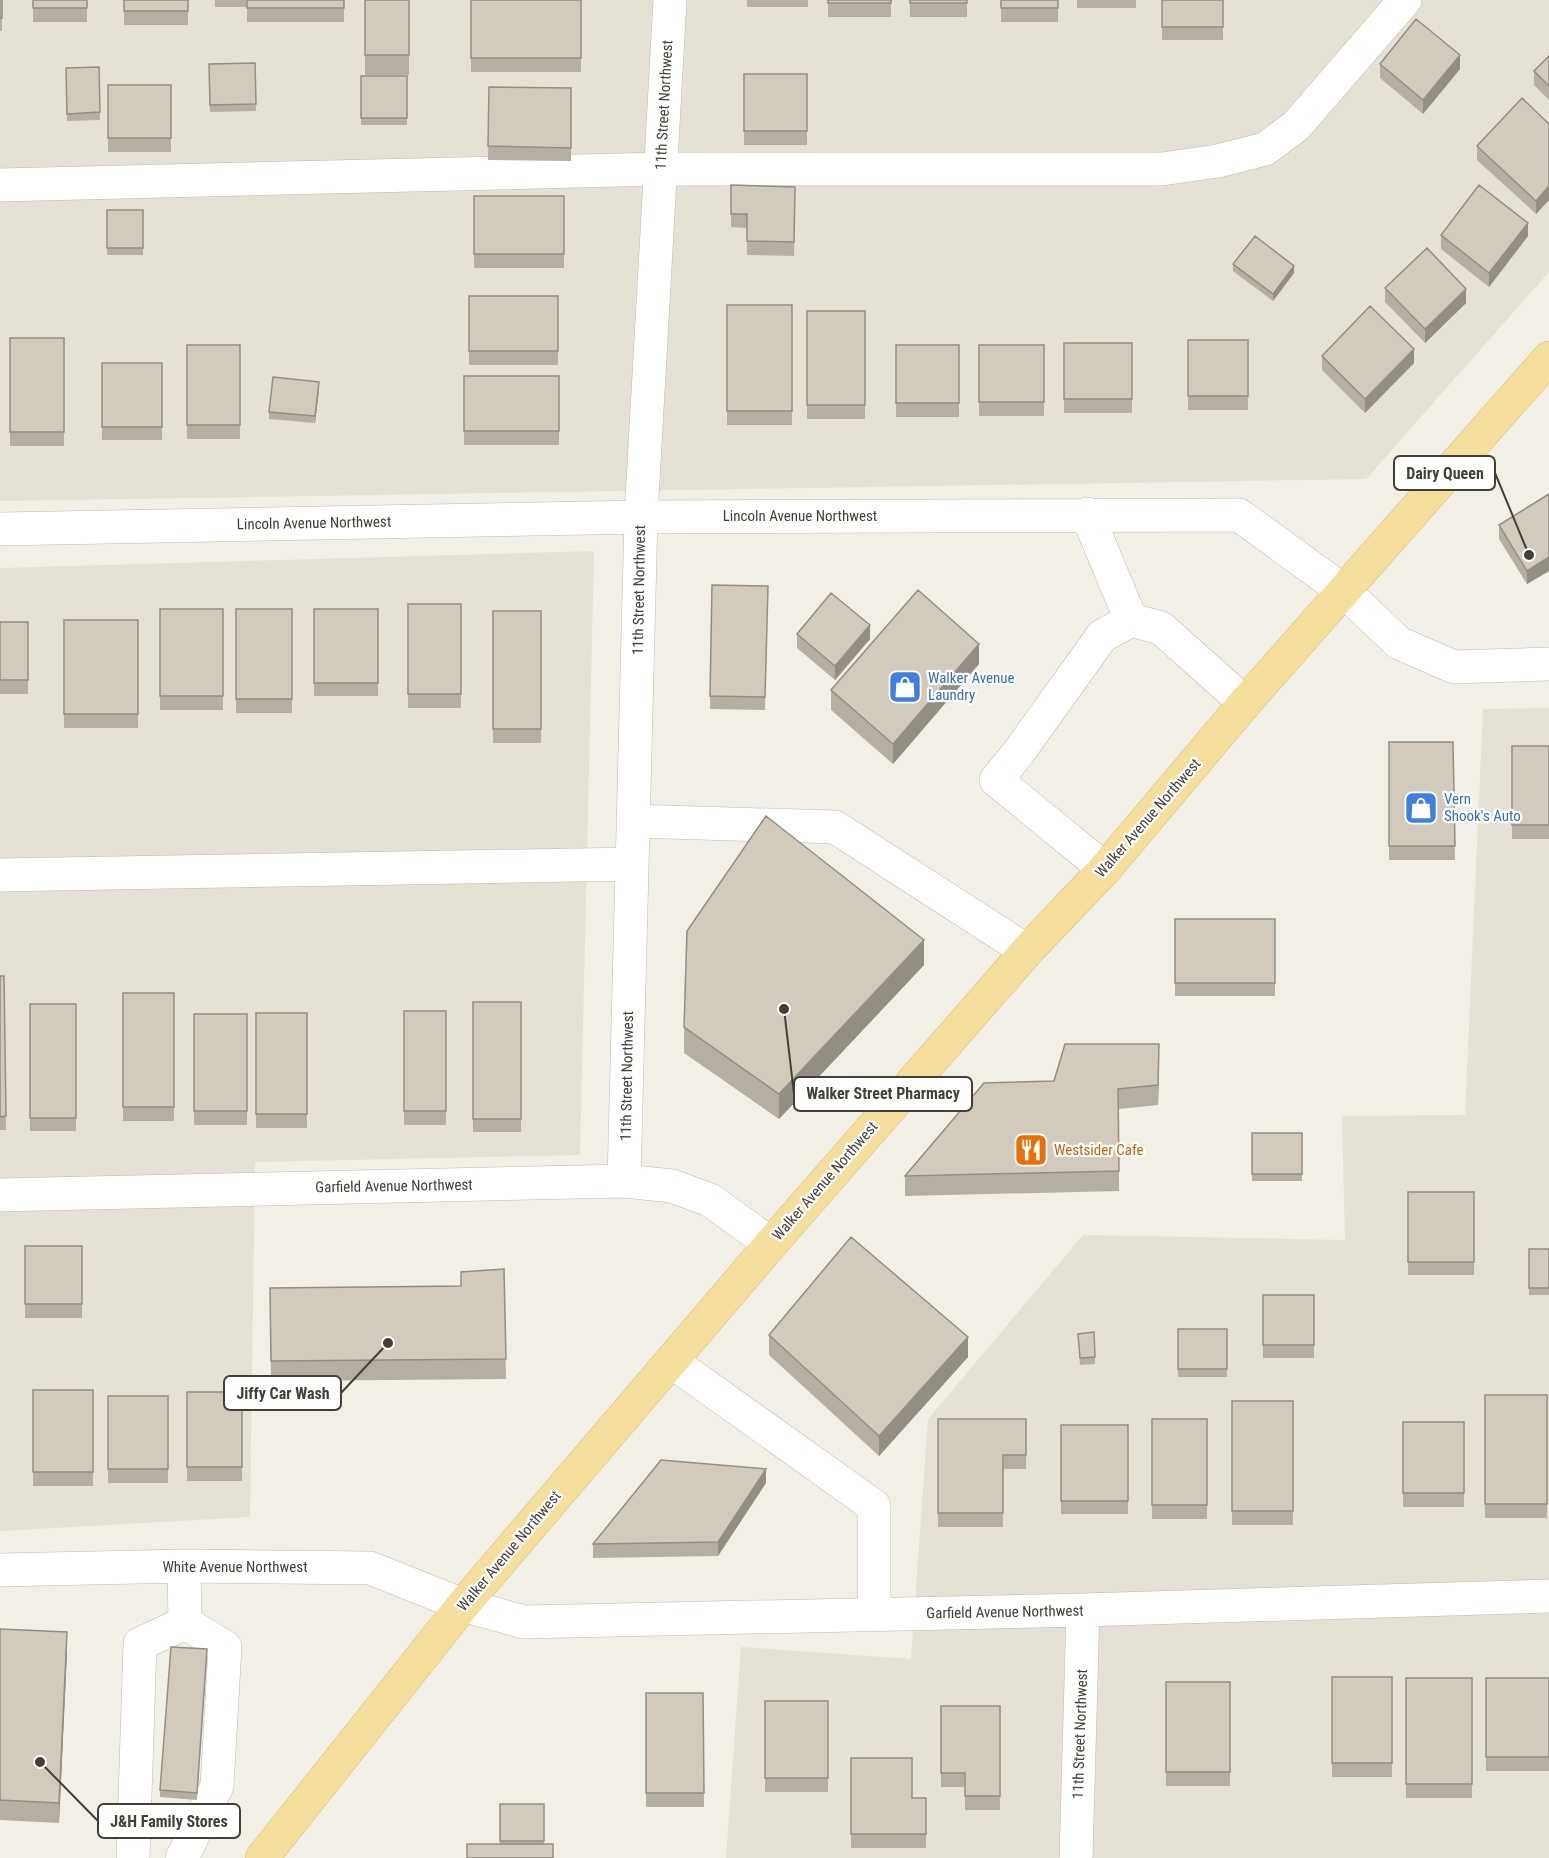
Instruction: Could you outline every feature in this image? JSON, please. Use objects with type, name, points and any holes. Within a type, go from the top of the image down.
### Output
[{"type":"main road","name":"Walker Avenue Northwest","points":[[262,1858],[463,1605],[771,1244],[1027,951],[1105,869],[1245,703],[1549,358]]},
{"type":"street","name":"11th Street Northwest","points":[[624,1181],[641,517],[670,0]]},
{"type":"street","points":[[0,185],[661,169],[1162,169],[1218,161],[1265,149],[1296,126],[1405,0]]},
{"type":"street","points":[[1087,514],[1131,620]]},
{"type":"street","name":"Lincoln Avenue Northwest","points":[[0,529],[641,517],[1239,515],[1345,592],[1399,643],[1454,667],[1549,664]]},
{"type":"street","points":[[1105,869],[996,780],[1019,752],[1102,636],[1131,620],[1161,628],[1245,703]]},
{"type":"street","points":[[633,821],[834,827],[1027,951]]},
{"type":"street","points":[[0,875],[632,864]]},
{"type":"street","name":"Garfield Avenue Northwest","points":[[0,1195],[624,1181],[672,1186],[710,1200],[771,1244]]},
{"type":"street","points":[[671,1361],[874,1506],[874,1615]]},
{"type":"street","points":[[184,1566],[185,1623]]},
{"type":"street","name":"White Avenue Northwest","points":[[0,1570],[184,1566],[370,1568],[463,1605]]},
{"type":"street","name":"Garfield Avenue Northwest","points":[[463,1605],[524,1622],[1083,1610],[1549,1596]]},
{"type":"street","name":"11th Street Northwest","points":[[1076,1858],[1083,1610]]},
{"type":"street","points":[[133,1858],[150,1749],[154,1697],[140,1644],[185,1623]]},
{"type":"street","points":[[182,1858],[217,1786],[210,1755],[213,1712],[225,1647],[185,1623]]},
{"type":"shaded area","points":[[0,0],[1549,0],[1549,272],[1366,479],[0,501]]},
{"type":"shaded area","points":[[594,551],[580,1155],[255,1162],[250,1517],[0,1531],[0,568]]},
{"type":"shaded area","points":[[1549,708],[1549,1858],[726,1858],[741,1647],[911,1659],[928,1419],[1083,1235],[1345,1240],[1342,1116],[1465,1115],[1483,709]]},
{"type":"building","points":[[0,0],[2,0],[2,18],[0,18]]},
{"type":"building","points":[[33,0],[87,0],[87,8],[33,8]]},
{"type":"building","points":[[124,0],[188,0],[188,11],[124,11]]},
{"type":"building","points":[[247,0],[344,0],[344,8],[247,8]]},
{"type":"building","points":[[365,0],[409,0],[409,55],[365,55]]},
{"type":"building","points":[[471,0],[581,0],[581,58],[471,58]]},
{"type":"building","points":[[828,0],[891,0],[891,3],[828,3]]},
{"type":"building","points":[[910,0],[967,0],[967,3],[910,3]]},
{"type":"building","points":[[1001,0],[1058,0],[1058,8],[1001,8]]},
{"type":"building","points":[[1162,0],[1223,0],[1223,27],[1162,27]]},
{"type":"building","points":[[1416,19],[1460,55],[1423,100],[1380,64]]},
{"type":"building","points":[[1549,56],[1549,86],[1534,71]]},
{"type":"building","points":[[255,63],[256,104],[210,105],[209,64]]},
{"type":"building","points":[[99,67],[100,112],[67,114],[66,68]]},
{"type":"building","points":[[744,74],[807,74],[807,131],[744,131]]},
{"type":"building","points":[[361,76],[407,76],[407,118],[361,118]]},
{"type":"building","points":[[108,85],[171,85],[171,138],[108,138]]},
{"type":"building","points":[[489,87],[571,88],[571,148],[488,146]]},
{"type":"building","points":[[1522,98],[1549,124],[1549,186],[1536,201],[1477,146]]},
{"type":"building","points":[[731,185],[795,187],[794,242],[747,241],[747,214],[731,214]]},
{"type":"building","points":[[1479,185],[1528,223],[1489,273],[1441,235]]},
{"type":"building","points":[[474,196],[564,196],[564,254],[474,254]]},
{"type":"building","points":[[107,210],[143,210],[143,248],[107,248]]},
{"type":"building","points":[[1255,236],[1294,266],[1273,294],[1233,264]]},
{"type":"building","points":[[1427,248],[1466,289],[1425,329],[1385,288]]},
{"type":"building","points":[[469,296],[558,296],[558,351],[469,351]]},
{"type":"building","points":[[727,305],[792,305],[792,411],[727,411]]},
{"type":"building","points":[[1370,306],[1414,349],[1365,399],[1322,356]]},
{"type":"building","points":[[807,311],[865,311],[865,405],[807,405]]},
{"type":"building","points":[[10,338],[64,338],[64,432],[10,432]]},
{"type":"building","points":[[1188,340],[1248,340],[1248,396],[1188,396]]},
{"type":"building","points":[[1064,343],[1132,343],[1132,399],[1064,399]]},
{"type":"building","points":[[187,345],[240,345],[240,425],[187,425]]},
{"type":"building","points":[[896,345],[959,345],[959,403],[896,403]]},
{"type":"building","points":[[979,345],[1044,345],[1044,402],[979,402]]},
{"type":"building","points":[[102,363],[162,363],[162,427],[102,427]]},
{"type":"building","points":[[464,376],[559,376],[559,431],[464,431]]},
{"type":"building","points":[[273,377],[319,382],[315,416],[269,412]]},
{"type":"building","points":[[1549,494],[1549,557],[1527,571],[1499,525]]},
{"type":"building","points":[[712,585],[768,586],[765,697],[710,696]]},
{"type":"building","name":"Walker Avenue Laundry","points":[[918,590],[979,644],[893,744],[831,690]]},
{"type":"building","points":[[831,593],[870,625],[835,666],[797,634]]},
{"type":"building","points":[[408,604],[461,604],[461,694],[408,694]]},
{"type":"building","points":[[160,609],[223,609],[223,696],[160,696]]},
{"type":"building","points":[[236,609],[292,609],[292,699],[236,699]]},
{"type":"building","points":[[314,609],[378,609],[378,683],[314,683]]},
{"type":"building","points":[[493,611],[541,611],[541,729],[493,729]]},
{"type":"building","points":[[64,620],[138,620],[138,714],[64,714]]},
{"type":"building","points":[[0,622],[28,622],[28,680],[0,680]]},
{"type":"building","name":"Vern Shook's Auto","points":[[1389,742],[1453,742],[1455,846],[1389,846]]},
{"type":"building","points":[[1512,746],[1549,746],[1549,825],[1512,825]]},
{"type":"building","points":[[766,816],[924,940],[779,1094],[684,1027],[687,931]]},
{"type":"building","points":[[1175,919],[1275,919],[1275,983],[1175,983]]},
{"type":"building","points":[[0,976],[4,976],[6,1116],[0,1117]]},
{"type":"building","points":[[123,993],[174,993],[174,1107],[123,1107]]},
{"type":"building","points":[[473,1002],[521,1002],[521,1119],[473,1119]]},
{"type":"building","points":[[30,1004],[76,1004],[76,1118],[30,1118]]},
{"type":"building","points":[[404,1011],[446,1011],[446,1111],[404,1111]]},
{"type":"building","points":[[256,1013],[307,1013],[307,1114],[256,1114]]},
{"type":"building","points":[[194,1014],[247,1014],[247,1111],[194,1111]]},
{"type":"building","name":"Westsider Cafe","points":[[1065,1044],[1159,1044],[1158,1085],[1118,1089],[1119,1171],[905,1176],[984,1083],[1054,1081]]},
{"type":"building","points":[[1252,1133],[1302,1133],[1302,1174],[1252,1174]]},
{"type":"building","points":[[1408,1192],[1474,1192],[1474,1262],[1408,1262]]},
{"type":"building","points":[[851,1237],[968,1337],[879,1436],[769,1335]]},
{"type":"building","points":[[25,1246],[82,1246],[82,1304],[25,1304]]},
{"type":"building","points":[[1529,1249],[1549,1249],[1549,1288],[1529,1288]]},
{"type":"building","points":[[504,1269],[506,1359],[271,1361],[270,1288],[461,1286],[461,1272]]},
{"type":"building","points":[[1263,1295],[1314,1295],[1314,1345],[1263,1345]]},
{"type":"building","points":[[1178,1329],[1227,1329],[1227,1369],[1178,1369]]},
{"type":"building","points":[[1094,1332],[1095,1357],[1080,1358],[1078,1334]]},
{"type":"building","points":[[33,1390],[93,1390],[93,1472],[33,1472]]},
{"type":"building","points":[[187,1392],[242,1392],[242,1467],[187,1467]]},
{"type":"building","points":[[1485,1395],[1547,1395],[1547,1504],[1485,1504]]},
{"type":"building","points":[[108,1396],[168,1396],[168,1469],[108,1469]]},
{"type":"building","points":[[1232,1401],[1293,1401],[1293,1511],[1232,1511]]},
{"type":"building","points":[[938,1419],[1026,1419],[1026,1455],[1003,1455],[1003,1513],[938,1513]]},
{"type":"building","points":[[1152,1419],[1207,1419],[1207,1505],[1152,1505]]},
{"type":"building","points":[[1403,1422],[1464,1422],[1464,1493],[1403,1493]]},
{"type":"building","points":[[1061,1425],[1128,1425],[1128,1501],[1061,1501]]},
{"type":"building","points":[[661,1460],[766,1469],[718,1542],[593,1544]]},
{"type":"building","points":[[0,1629],[67,1632],[59,1803],[0,1800]]},
{"type":"building","points":[[171,1647],[207,1649],[197,1793],[160,1790]]},
{"type":"building","points":[[1332,1677],[1392,1677],[1392,1763],[1332,1763]]},
{"type":"building","points":[[1406,1678],[1472,1678],[1472,1784],[1406,1784]]},
{"type":"building","points":[[1486,1678],[1549,1678],[1549,1757],[1486,1757]]},
{"type":"building","points":[[1166,1682],[1230,1682],[1230,1772],[1166,1772]]},
{"type":"building","points":[[646,1693],[703,1693],[704,1793],[646,1793]]},
{"type":"building","points":[[765,1701],[828,1701],[828,1778],[765,1778]]},
{"type":"building","points":[[941,1706],[1000,1706],[1000,1796],[965,1796],[965,1773],[941,1773]]},
{"type":"building","points":[[851,1758],[912,1758],[912,1798],[926,1798],[926,1834],[851,1834]]},
{"type":"building","points":[[500,1804],[544,1804],[544,1841],[500,1841]]},
{"type":"building","points":[[467,1844],[553,1844],[553,1858],[467,1858]]},
{"type":"place","name":"Dairy Queen","points":[[1529,555]]},
{"type":"place","name":"Walker Avenue Laundry","points":[[905,687]]},
{"type":"place","name":"Vern Shook's Auto","points":[[1421,808]]},
{"type":"place","name":"Walker Street Pharmacy","points":[[784,1009]]},
{"type":"place","name":"Westsider Cafe","points":[[1031,1150]]},
{"type":"place","name":"Jiffy Car Wash","points":[[388,1343]]},
{"type":"place","name":"J&H Family Stores","points":[[40,1762]]}]
